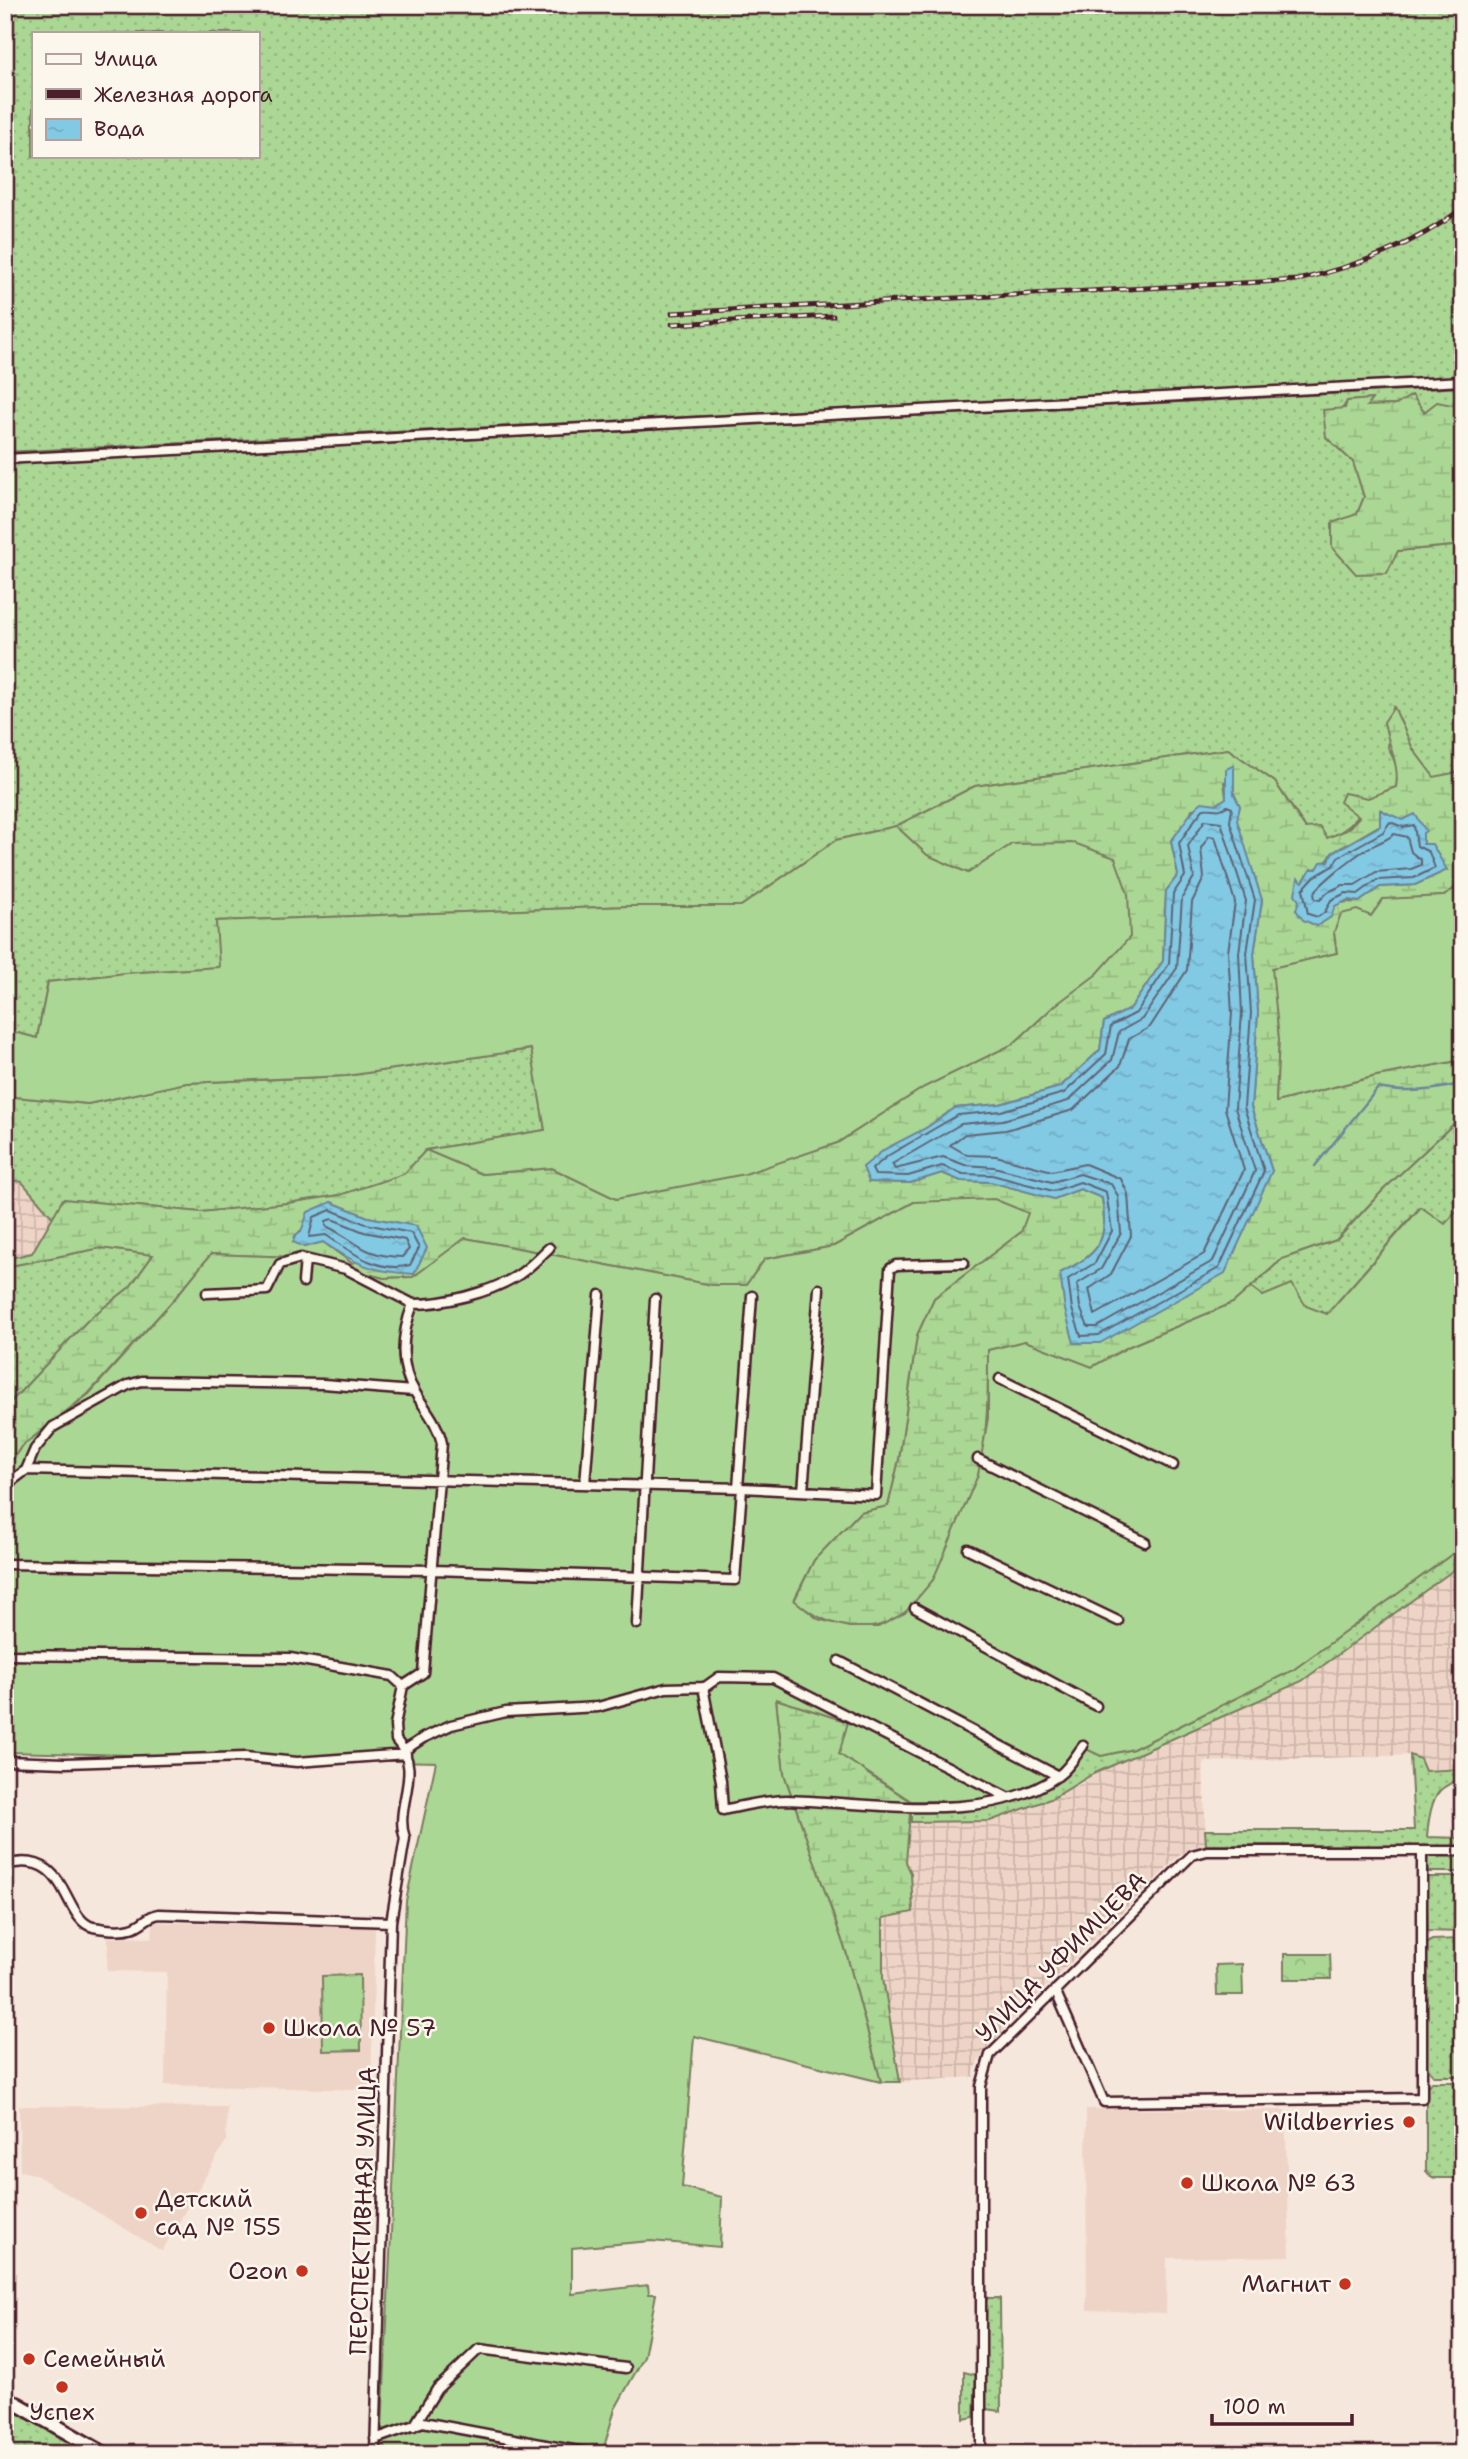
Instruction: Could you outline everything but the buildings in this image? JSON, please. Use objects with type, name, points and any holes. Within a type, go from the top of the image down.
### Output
[{"type":"main road","points":[[5,2397],[104,2454]]},
{"type":"street","points":[[5,459],[1463,382]]},
{"type":"street","points":[[207,1293],[267,1290],[280,1264],[304,1259],[346,1269],[413,1304],[442,1301],[515,1277],[549,1248]]},
{"type":"street","points":[[303,1282],[304,1259]]},
{"type":"street","points":[[26,1470],[646,1485],[876,1495],[890,1269],[896,1265],[964,1263]]},
{"type":"street","points":[[803,1491],[819,1289]]},
{"type":"street","points":[[585,1484],[600,1295]]},
{"type":"street","points":[[5,1564],[433,1570],[735,1580],[752,1296]]},
{"type":"street","points":[[637,1624],[655,1299]]},
{"type":"street","points":[[5,1656],[290,1658],[392,1676],[403,1686],[422,1674],[441,1480],[442,1443],[439,1430],[414,1391],[402,1341],[413,1304]]},
{"type":"street","points":[[1000,1379],[1173,1465]]},
{"type":"street","points":[[5,1486],[26,1470],[35,1449],[53,1427],[128,1385],[142,1381],[323,1384],[414,1391]]},
{"type":"street","points":[[978,1459],[1145,1542]]},
{"type":"street","points":[[968,1549],[1118,1621]]},
{"type":"street","points":[[915,1608],[1096,1706]]},
{"type":"street","points":[[839,1661],[1058,1776]]},
{"type":"street","points":[[5,1761],[79,1763],[245,1757],[297,1762],[406,1756],[423,1738],[451,1726],[506,1712],[598,1707],[666,1688],[703,1687],[719,1677],[773,1678],[1009,1798]]},
{"type":"street","name":"ПЕРСПЕКТИВНАЯ УЛИЦА","points":[[375,2454],[391,1922],[405,1838],[401,1827],[410,1778],[406,1756],[396,1740],[395,1725],[403,1686]]},
{"type":"street","points":[[703,1687],[721,1781],[723,1810],[783,1800],[908,1807],[985,1805],[1009,1798],[1058,1776],[1083,1746]]},
{"type":"street","name":"УЛИЦА УФИМЦЕВА","points":[[981,2454],[981,2079],[990,2055],[1192,1855],[1207,1851],[1463,1851]]},
{"type":"street","points":[[1055,1990],[1104,2102],[1422,2098],[1422,1852]]},
{"type":"street","points":[[5,1865],[30,1863],[51,1873],[66,1890],[82,1922],[92,1927],[131,1928],[148,1916],[159,1914],[391,1922]]},
{"type":"street","points":[[414,2426],[437,2389],[479,2349],[626,2368]]},
{"type":"street","points":[[375,2439],[423,2422],[594,2454]]},
{"type":"shaded area","points":[[5,1179],[22,1182],[53,1218],[32,1253],[5,1259]]},
{"type":"shaded area","points":[[1463,1563],[1463,1769],[1424,1771],[1414,1755],[1203,1762],[1206,1845],[1192,1847],[1180,1855],[1011,2021],[978,2061],[973,2077],[900,2082],[883,1978],[883,1918],[913,1912],[911,1873],[906,1862],[906,1836],[911,1822],[990,1821],[1081,1784],[1093,1774],[1302,1681]]},
{"type":"shaded area","name":"Школа № 57","points":[[153,1922],[375,1927],[371,2090],[165,2085],[167,1972],[107,1971],[108,1937],[152,1938]]},
{"type":"shaded area","name":"Детский сад № 155","points":[[19,2106],[227,2107],[226,2141],[162,2251],[34,2174],[20,2171]]},
{"type":"shaded area","name":"Школа № 63","points":[[1086,2109],[1285,2110],[1290,2256],[1167,2258],[1166,2313],[1087,2310]]},
{"type":"green space","points":[[5,5],[1463,5],[1463,377],[5,452]]},
{"type":"green space","points":[[1463,387],[1463,407],[1424,412],[1412,395],[1396,405],[1366,406],[1371,400],[1347,401],[1326,437],[1353,462],[1364,497],[1357,514],[1398,551],[1463,545],[1463,771],[1434,778],[1413,749],[1393,708],[1388,747],[1399,771],[1396,787],[1368,798],[1352,823],[1327,839],[1306,828],[1275,782],[1228,749],[975,786],[896,826],[836,840],[741,906],[631,906],[216,921],[220,967],[126,973],[48,982],[37,1038],[10,1031],[5,1052],[5,464]]},
{"type":"green space","points":[[1412,395],[1424,412],[1437,402],[1463,407],[1463,545],[1398,551],[1387,573],[1356,574],[1332,547],[1332,523],[1357,514],[1364,497],[1353,462],[1326,437],[1323,410],[1345,408],[1347,401],[1372,399],[1367,406],[1396,405]]},
{"type":"green space","points":[[1394,707],[1413,749],[1434,777],[1463,771],[1463,882],[1444,896],[1383,900],[1371,916],[1334,932],[1337,953],[1273,968],[1279,1039],[1276,1102],[1376,1076],[1463,1060],[1463,1115],[1383,1190],[1336,1240],[1282,1259],[1233,1303],[1130,1346],[1092,1367],[1025,1341],[988,1350],[986,1426],[974,1489],[933,1580],[919,1599],[887,1623],[851,1627],[833,1623],[794,1601],[814,1560],[860,1512],[888,1506],[899,1459],[917,1335],[934,1298],[1021,1232],[914,1202],[834,1246],[765,1259],[746,1285],[712,1285],[466,1238],[413,1277],[384,1278],[295,1257],[211,1254],[88,1394],[21,1447],[5,1472],[5,1408],[89,1319],[130,1287],[153,1255],[101,1248],[5,1267],[5,1259],[32,1253],[63,1199],[201,1212],[288,1203],[340,1195],[404,1174],[426,1150],[482,1174],[552,1168],[616,1199],[837,1143],[924,1087],[1013,1044],[1053,1007],[1012,844],[968,873],[927,855],[896,826],[975,786],[1228,749],[1275,782],[1305,828],[1320,827],[1327,838],[1347,830],[1359,817],[1340,802],[1344,793],[1368,798],[1396,787],[1395,763],[1384,722]],"holes":[[[1233,779],[1234,794],[1240,806],[1236,820],[1262,900],[1254,954],[1258,1013],[1251,1107],[1272,1171],[1060,1273],[1084,1259],[1098,1245],[1104,1226],[1102,1198],[1080,1189],[1054,1199],[991,1182],[961,1181],[942,1173],[910,1183],[869,1182],[926,1128],[955,1108],[1000,1104],[1060,1087],[1100,1050],[1104,1022],[1130,1009],[1163,961],[1166,891],[1178,875],[1171,841],[1187,822],[1192,809],[1217,804],[1226,798],[1224,782]],[[1381,810],[1423,833],[1423,844],[1447,870],[1415,885],[1380,887],[1359,902],[1296,910],[1300,901],[1299,879],[1303,882],[1311,869],[1324,864],[1332,853],[1380,825]],[[331,1202],[368,1217],[416,1226],[352,1263],[323,1242],[304,1247],[295,1236]]]},
{"type":"green space","points":[[896,826],[927,855],[968,873],[1012,844],[1074,843],[1115,858],[1128,894],[1130,937],[1097,974],[1053,1007],[1013,1044],[924,1087],[837,1143],[745,1174],[616,1199],[552,1168],[482,1174],[426,1150],[545,1130],[531,1049],[346,1076],[186,1083],[88,1104],[5,1096],[5,1052],[10,1031],[37,1038],[48,982],[126,973],[219,967],[216,921],[631,906],[741,906],[836,840]]},
{"type":"green space","points":[[1463,882],[1463,1060],[1376,1076],[1276,1102],[1279,1039],[1272,968],[1337,953],[1334,932],[1341,914],[1357,910],[1371,916],[1383,899],[1444,896]]},
{"type":"green space","points":[[532,1049],[545,1130],[426,1150],[405,1174],[340,1195],[201,1212],[63,1199],[53,1218],[22,1182],[5,1179],[5,1096],[88,1104],[186,1083],[346,1076]]},
{"type":"green space","points":[[1463,1115],[1463,1204],[1446,1225],[1420,1207],[1327,1314],[1263,1296],[1251,1287],[1282,1259],[1337,1240],[1383,1190]]},
{"type":"green space","points":[[994,1199],[1028,1213],[1021,1232],[934,1298],[917,1335],[899,1459],[888,1506],[860,1512],[814,1560],[794,1600],[818,1619],[849,1627],[878,1627],[905,1613],[933,1580],[978,1475],[988,1418],[988,1350],[1025,1341],[1092,1367],[1130,1346],[1233,1303],[1251,1287],[1263,1296],[1292,1284],[1306,1306],[1327,1314],[1421,1207],[1445,1224],[1463,1204],[1463,1546],[1293,1670],[1133,1749],[1101,1756],[1078,1745],[1054,1777],[990,1801],[911,1801],[839,1754],[848,1722],[776,1699],[784,1774],[846,1952],[881,2082],[694,2036],[682,2187],[722,2197],[720,2247],[651,2241],[572,2248],[572,2294],[648,2285],[649,2294],[656,2294],[644,2357],[615,2409],[602,2454],[381,2454],[406,1901],[436,1762],[5,1752],[5,1472],[21,1447],[89,1394],[211,1254],[295,1257],[384,1278],[413,1277],[465,1238],[712,1285],[746,1285],[765,1259],[834,1246],[914,1202]]},
{"type":"green space","points":[[101,1248],[153,1255],[130,1287],[89,1319],[5,1408],[5,1267]]},
{"type":"green space","points":[[1463,1546],[1463,1563],[1302,1681],[1093,1774],[1053,1798],[990,1821],[911,1822],[911,1801],[990,1801],[1054,1777],[1079,1745],[1101,1756],[1133,1749],[1293,1670]]},
{"type":"green space","points":[[776,1699],[849,1722],[868,1774],[911,1801],[906,1862],[911,1873],[913,1912],[883,1918],[883,1978],[900,2082],[881,2082],[846,1952],[784,1774]]},
{"type":"green space","points":[[1410,1755],[1420,1759],[1425,1771],[1463,1769],[1463,1775],[1443,1788],[1436,1797],[1427,1837],[1463,1838],[1463,1846],[1206,1845],[1205,1830],[1414,1830]]},
{"type":"green space","points":[[1430,1855],[1463,1855],[1463,1872],[1425,1872],[1426,1859]]},
{"type":"green space","points":[[1426,1877],[1463,1877],[1461,1932],[1428,1931]]},
{"type":"green space","points":[[1460,1939],[1463,2076],[1434,2076],[1427,2067],[1426,1945],[1432,1940]]},
{"type":"green space","points":[[1284,1954],[1330,1954],[1331,1979],[1284,1979]]},
{"type":"green space","points":[[1242,1964],[1243,1995],[1217,1995],[1216,1965]]},
{"type":"green space","points":[[360,1975],[361,2050],[323,2051],[322,1976]]},
{"type":"green space","points":[[1432,2082],[1461,2082],[1463,2172],[1460,2178],[1432,2178],[1426,2171],[1426,2087]]},
{"type":"green space","points":[[988,2298],[1000,2298],[1001,2411],[986,2409]]},
{"type":"green space","points":[[964,2372],[976,2375],[974,2417],[964,2419]]},
{"type":"green space","points":[[5,2404],[91,2454],[5,2454]]},
{"type":"water","points":[[1234,765],[1234,794],[1240,806],[1237,820],[1262,900],[1254,954],[1258,1013],[1251,1107],[1272,1171],[1225,1273],[1100,1343],[1074,1343],[1065,1310],[1060,1273],[1084,1259],[1098,1245],[1104,1226],[1102,1198],[1080,1189],[1054,1199],[991,1182],[961,1181],[942,1173],[910,1183],[869,1182],[863,1167],[885,1149],[926,1128],[955,1108],[1000,1104],[1060,1087],[1100,1050],[1104,1022],[1130,1009],[1163,961],[1166,891],[1178,875],[1171,841],[1202,802],[1217,804],[1226,798],[1226,769]]},
{"type":"water","points":[[1380,810],[1403,820],[1415,814],[1426,831],[1423,833],[1423,844],[1432,844],[1447,870],[1415,885],[1380,887],[1359,902],[1348,900],[1335,906],[1331,917],[1317,926],[1303,920],[1296,910],[1299,901],[1295,894],[1298,878],[1303,882],[1311,869],[1317,869],[1321,862],[1329,861],[1332,853],[1380,826]]},
{"type":"water","points":[[331,1202],[368,1217],[416,1226],[427,1248],[414,1274],[366,1266],[323,1242],[304,1247],[293,1242],[295,1236],[301,1232],[308,1212]]},
{"type":"waterway","points":[[1315,1166],[1378,1088],[1420,1091],[1463,1083]]},
{"type":"railway","points":[[672,313],[1298,280],[1384,253],[1424,233],[1463,208]]},
{"type":"railway","points":[[672,324],[833,316]]},
{"type":"place","name":"Школа № 57","points":[[269,2028]]},
{"type":"place","name":"Wildberries","points":[[1409,2122]]},
{"type":"place","name":"Школа № 63","points":[[1187,2183]]},
{"type":"place","name":"Детский сад № 155","points":[[141,2213]]},
{"type":"place","name":"Ozon","points":[[302,2271]]},
{"type":"place","name":"Магнит","points":[[1345,2284]]},
{"type":"place","name":"Семейный","points":[[29,2359]]},
{"type":"place","name":"Успех","points":[[62,2387]]}]
